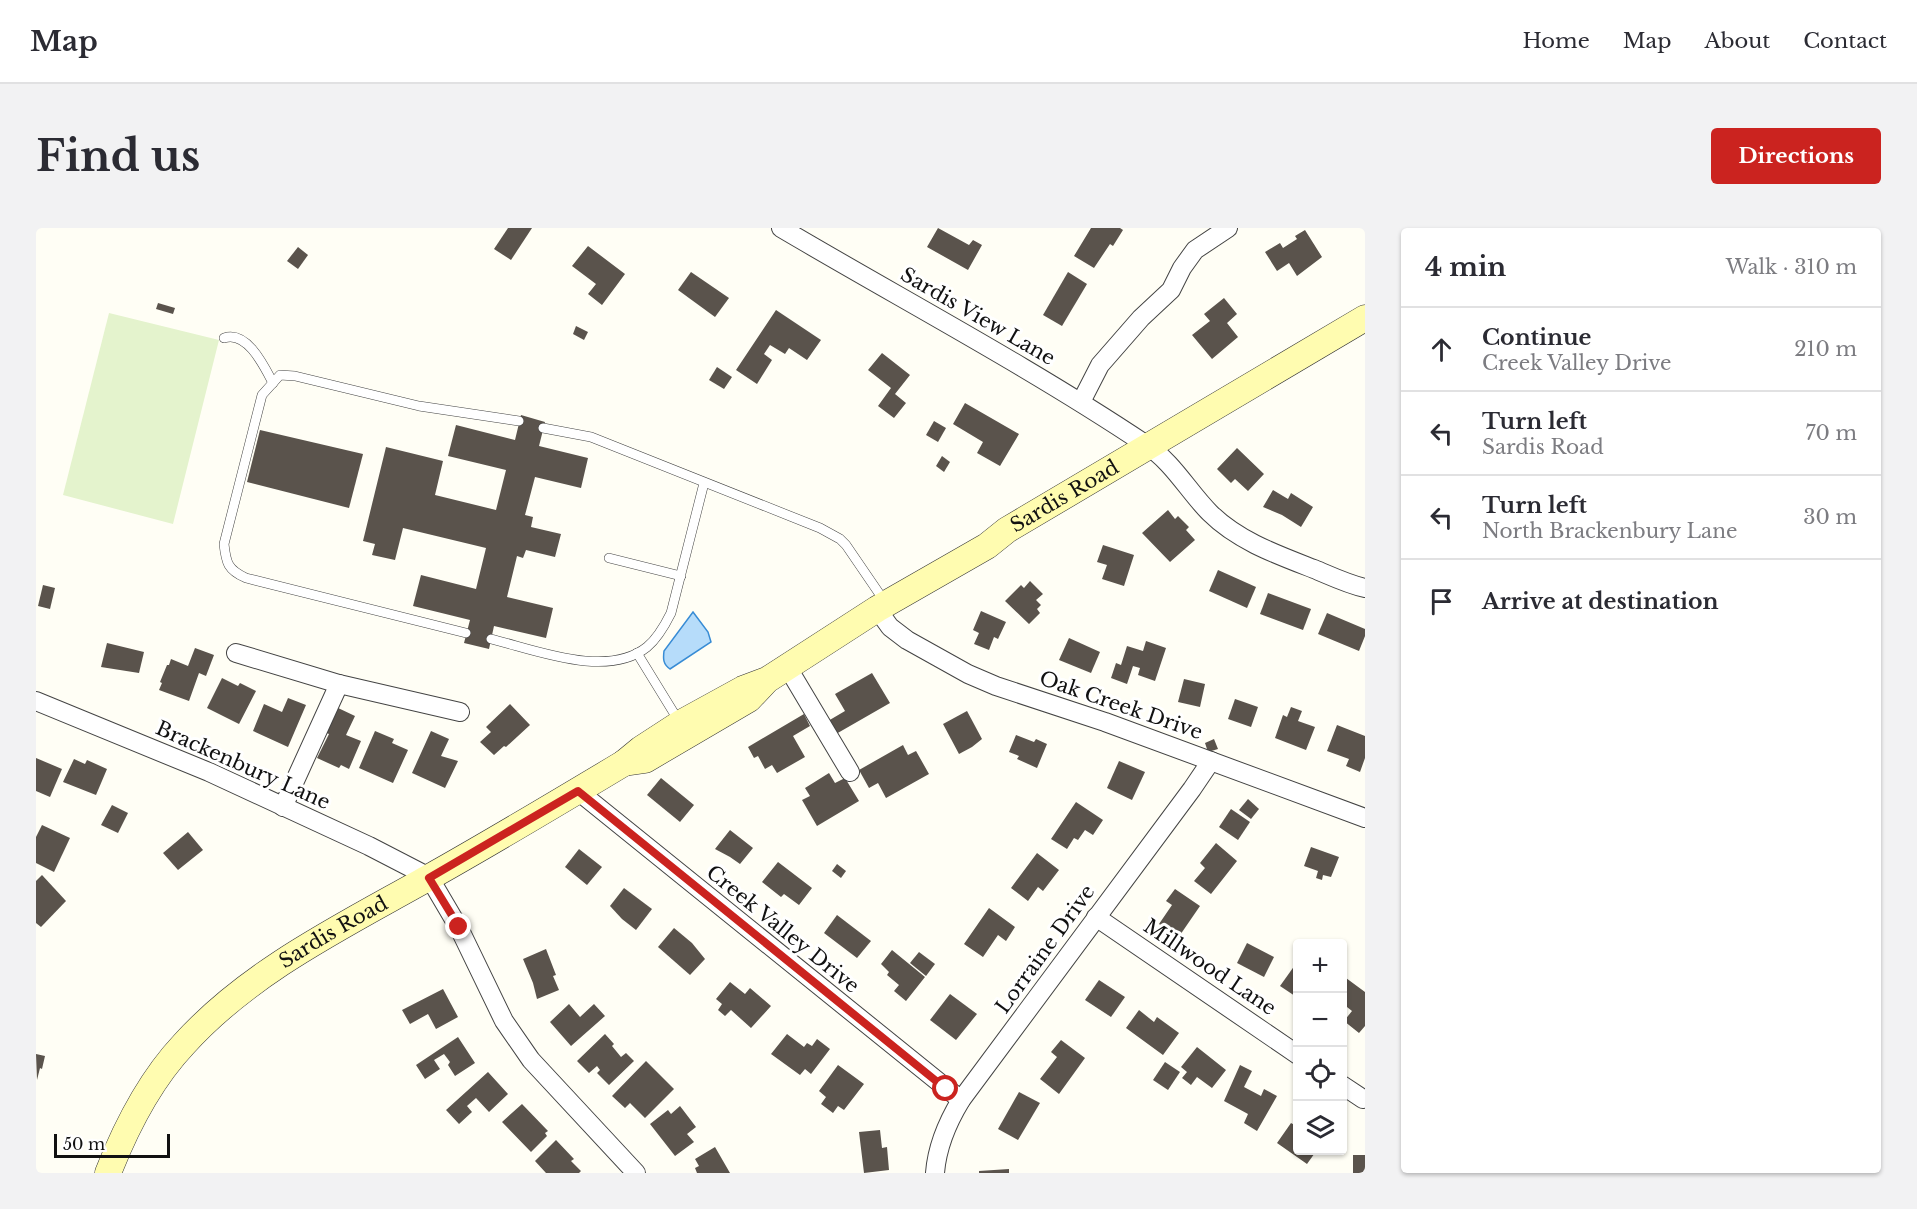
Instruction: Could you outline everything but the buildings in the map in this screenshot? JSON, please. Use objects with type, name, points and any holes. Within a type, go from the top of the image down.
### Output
[{"type":"main road","name":"Sardis Road","points":[[624,763],[645,760],[749,699],[778,674],[882,606],[987,546],[1007,530],[1365,318]]},
{"type":"main road","name":"Sardis Road","points":[[108,1173],[118,1146],[159,1076],[184,1044],[212,1015],[253,983],[355,919],[578,791],[624,763],[681,723],[743,689],[778,674]]},
{"type":"street","name":"Sardis View Lane","points":[[782,228],[1081,402],[1149,446],[1160,454],[1211,514],[1224,525],[1266,550],[1365,588]]},
{"type":"street","points":[[1081,402],[1100,365],[1141,318],[1171,290],[1182,268],[1195,250],[1228,228]]},
{"type":"street","name":"Oak Creek Drive","points":[[882,606],[890,627],[907,640],[968,674],[1365,818]]},
{"type":"street","points":[[236,653],[339,684],[460,712]]},
{"type":"street","points":[[778,674],[850,772]]},
{"type":"street","points":[[284,807],[339,684]]},
{"type":"street","name":"Brackenbury Lane","points":[[36,701],[209,772],[369,846],[429,878]]},
{"type":"street","name":"Lorraine Drive","points":[[935,1173],[940,1144],[951,1116],[961,1100],[1192,789],[1210,761]]},
{"type":"street","name":"Creek Valley Drive","points":[[578,791],[961,1100]]},
{"type":"street","points":[[429,878],[459,927],[504,1021],[518,1043],[636,1173]]},
{"type":"street","name":"Millwood Lane","points":[[1096,917],[1293,1052]]},
{"type":"street","points":[[1347,1088],[1363,1099]]},
{"type":"lane","points":[[224,338],[231,335],[240,338],[249,346],[273,383]]},
{"type":"lane","points":[[466,633],[246,578],[235,573],[226,562],[224,544],[262,395],[280,375],[295,376],[419,406],[519,422]]},
{"type":"lane","points":[[543,428],[591,437],[820,528],[846,545],[882,606]]},
{"type":"lane","points":[[491,639],[578,660],[603,662],[617,660],[649,646],[664,628],[671,613],[704,483]]},
{"type":"lane","points":[[609,558],[681,576]]},
{"type":"lane","points":[[637,653],[681,723]]},
{"type":"green space","points":[[109,313],[219,340],[173,524],[63,495]]},
{"type":"water","points":[[693,612],[708,632],[711,642],[670,669],[664,661],[664,651]]},
{"type":"route","points":[[459,927],[429,878],[578,791],[946,1089]]}]
